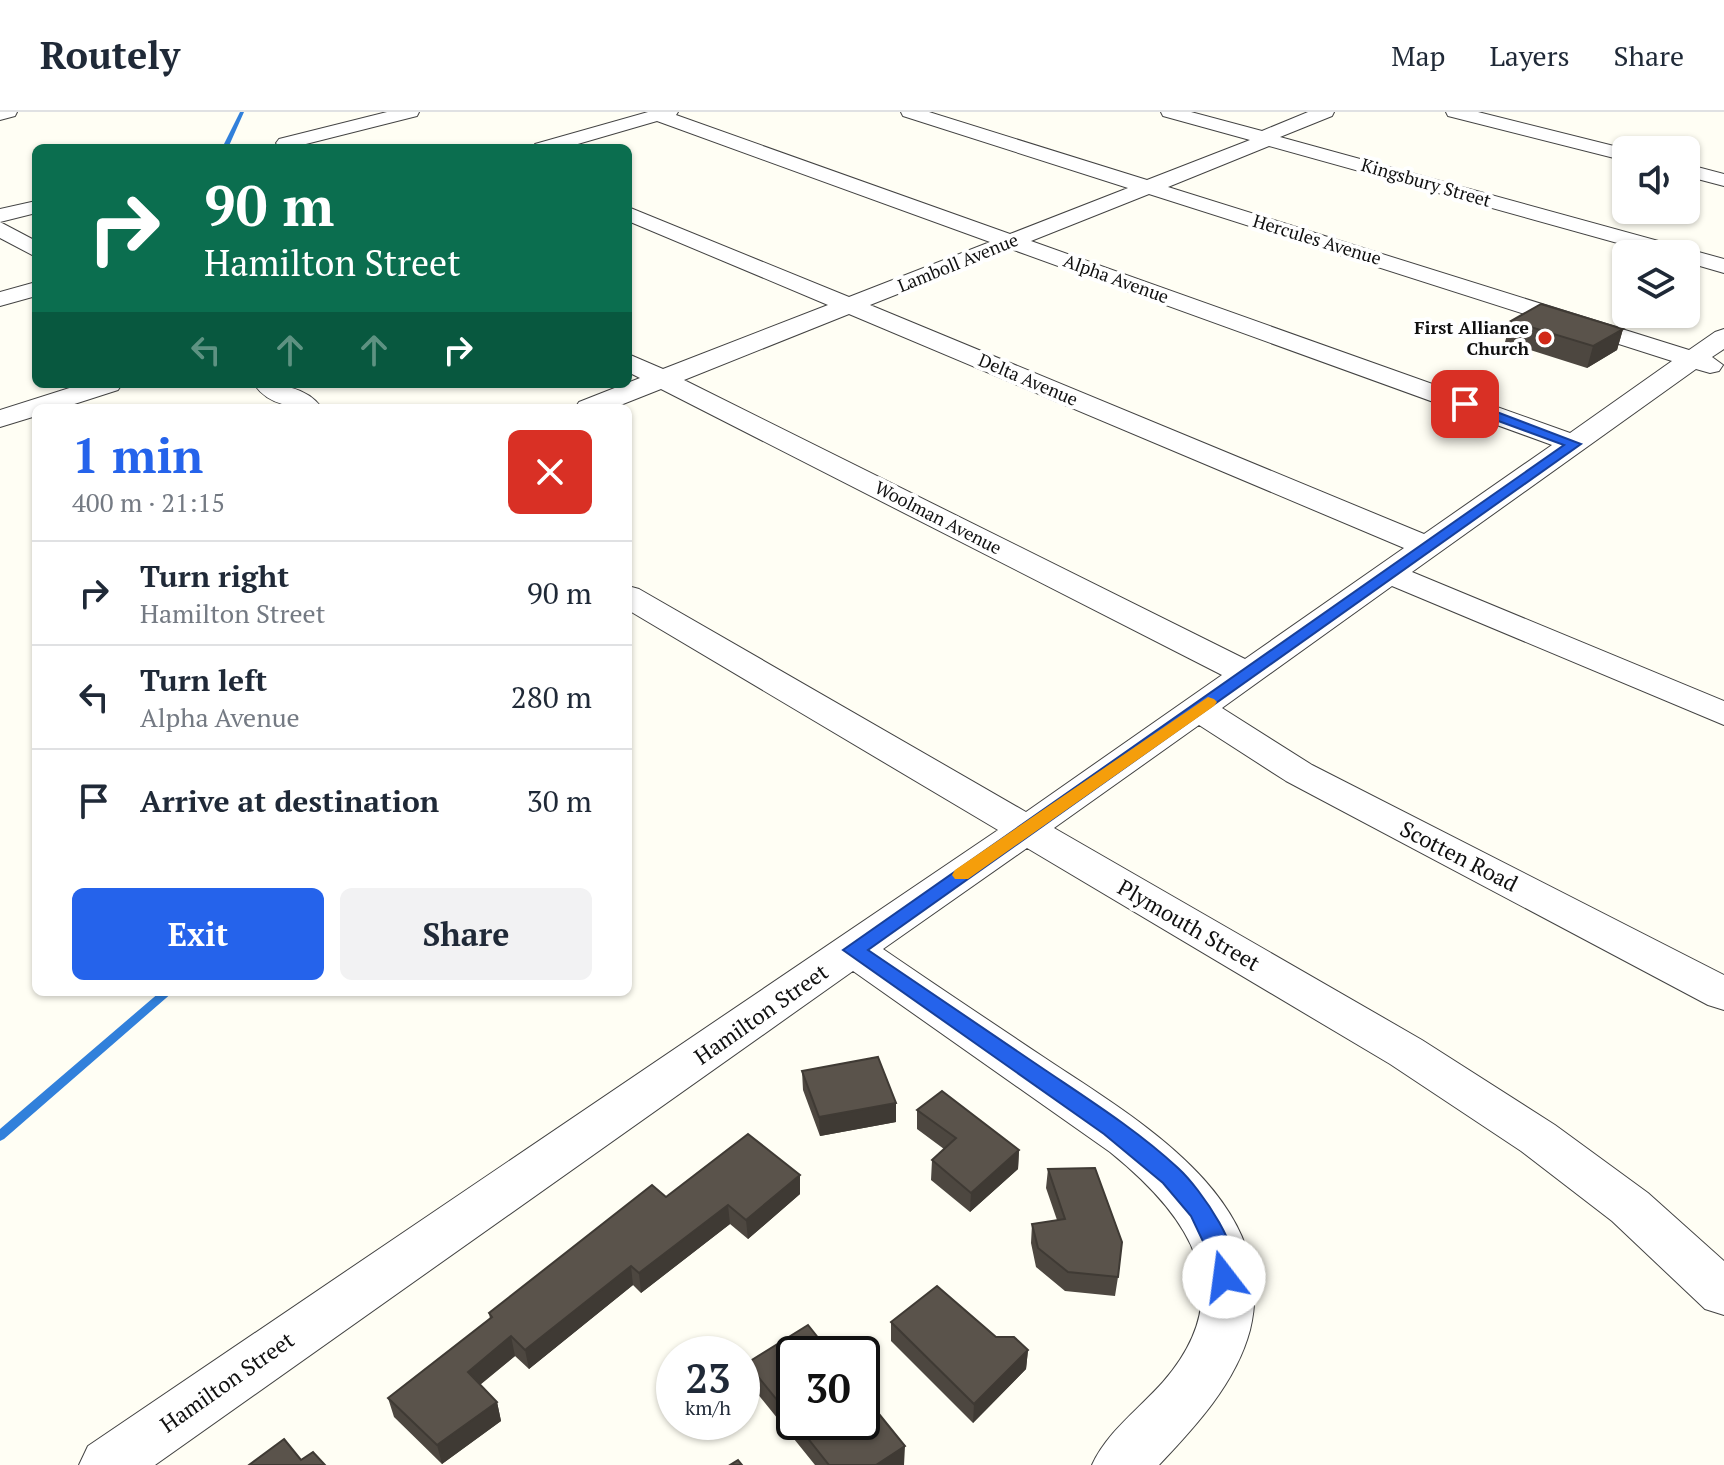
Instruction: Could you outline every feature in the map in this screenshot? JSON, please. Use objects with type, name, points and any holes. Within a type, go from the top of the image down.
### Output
[{"type":"street","points":[[0,114],[8,112]]},
{"type":"street","points":[[286,143],[410,112]]},
{"type":"street","name":"Hercules Avenue","points":[[910,112],[1149,187],[1714,355]]},
{"type":"street","name":"Kingsbury Street","points":[[1170,112],[1630,240]]},
{"type":"street","name":"Lamboll Avenue","points":[[599,404],[1149,187],[1325,112]]},
{"type":"street","points":[[1455,112],[1612,151]]},
{"type":"street","points":[[556,144],[663,114]]},
{"type":"street","name":"Alpha Avenue","points":[[663,114],[1575,444]]},
{"type":"street","points":[[1700,174],[1724,180]]},
{"type":"street","points":[[0,216],[32,208]]},
{"type":"street","name":"Delta Avenue","points":[[632,215],[1428,547]]},
{"type":"street","points":[[0,229],[32,248]]},
{"type":"street","name":"Kingsbury Street","points":[[1700,259],[1724,266]]},
{"type":"street","points":[[0,299],[32,290]]},
{"type":"street","name":"Hamilton Street","points":[[108,1465],[854,950],[1575,444],[1714,355]]},
{"type":"street","name":"Woolman Avenue","points":[[632,364],[1248,674]]},
{"type":"street","points":[[47,404],[97,388]]},
{"type":"street","points":[[274,388],[301,404]]},
{"type":"street","points":[[0,419],[32,409]]},
{"type":"street","points":[[1390,574],[1724,714]]},
{"type":"street","name":"Plymouth Street","points":[[632,598],[1406,1052],[1538,1138],[1630,1207],[1724,1293]]},
{"type":"street","name":"Scotten Road","points":[[1199,709],[1299,773],[1724,994]]},
{"type":"street","points":[[854,950],[1112,1127],[1171,1176],[1201,1210],[1221,1254],[1228,1301],[1217,1346],[1188,1393],[1121,1465]]},
{"type":"building","points":[[1541,304],[1623,329],[1593,346],[1511,321]]},
{"type":"building","points":[[878,1057],[896,1103],[819,1117],[802,1071]]},
{"type":"building","points":[[942,1091],[1019,1150],[971,1193],[932,1160],[956,1138],[917,1110]]},
{"type":"building","points":[[748,1134],[800,1175],[746,1220],[728,1205],[639,1273],[631,1266],[525,1350],[511,1336],[468,1372],[497,1402],[437,1445],[388,1398],[492,1317],[489,1313],[652,1185],[666,1197]]},
{"type":"building","points":[[1095,1168],[1122,1242],[1118,1277],[1068,1272],[1038,1248],[1032,1224],[1065,1219],[1048,1169]]},
{"type":"building","points":[[937,1286],[996,1337],[1014,1337],[1028,1350],[974,1404],[891,1322]]},
{"type":"building","points":[[808,1325],[817,1336],[790,1336]]},
{"type":"building","points":[[776,1345],[776,1399],[760,1379],[760,1355]]},
{"type":"building","points":[[880,1415],[905,1446],[876,1465],[829,1465],[809,1440],[880,1440]]},
{"type":"building","points":[[284,1439],[301,1460],[313,1452],[325,1465],[249,1465]]},
{"type":"waterway","points":[[227,144],[242,112]]},
{"type":"waterway","points":[[0,1136],[162,996]]},
{"type":"slow traffic","points":[[962,875],[1208,702]]},
{"type":"place","name":"First Alliance Church","points":[[1545,338]]},
{"type":"route","points":[[1224,1277],[1221,1254],[1201,1210],[1171,1176],[1112,1127],[854,950],[1575,444],[1465,404]]}]
